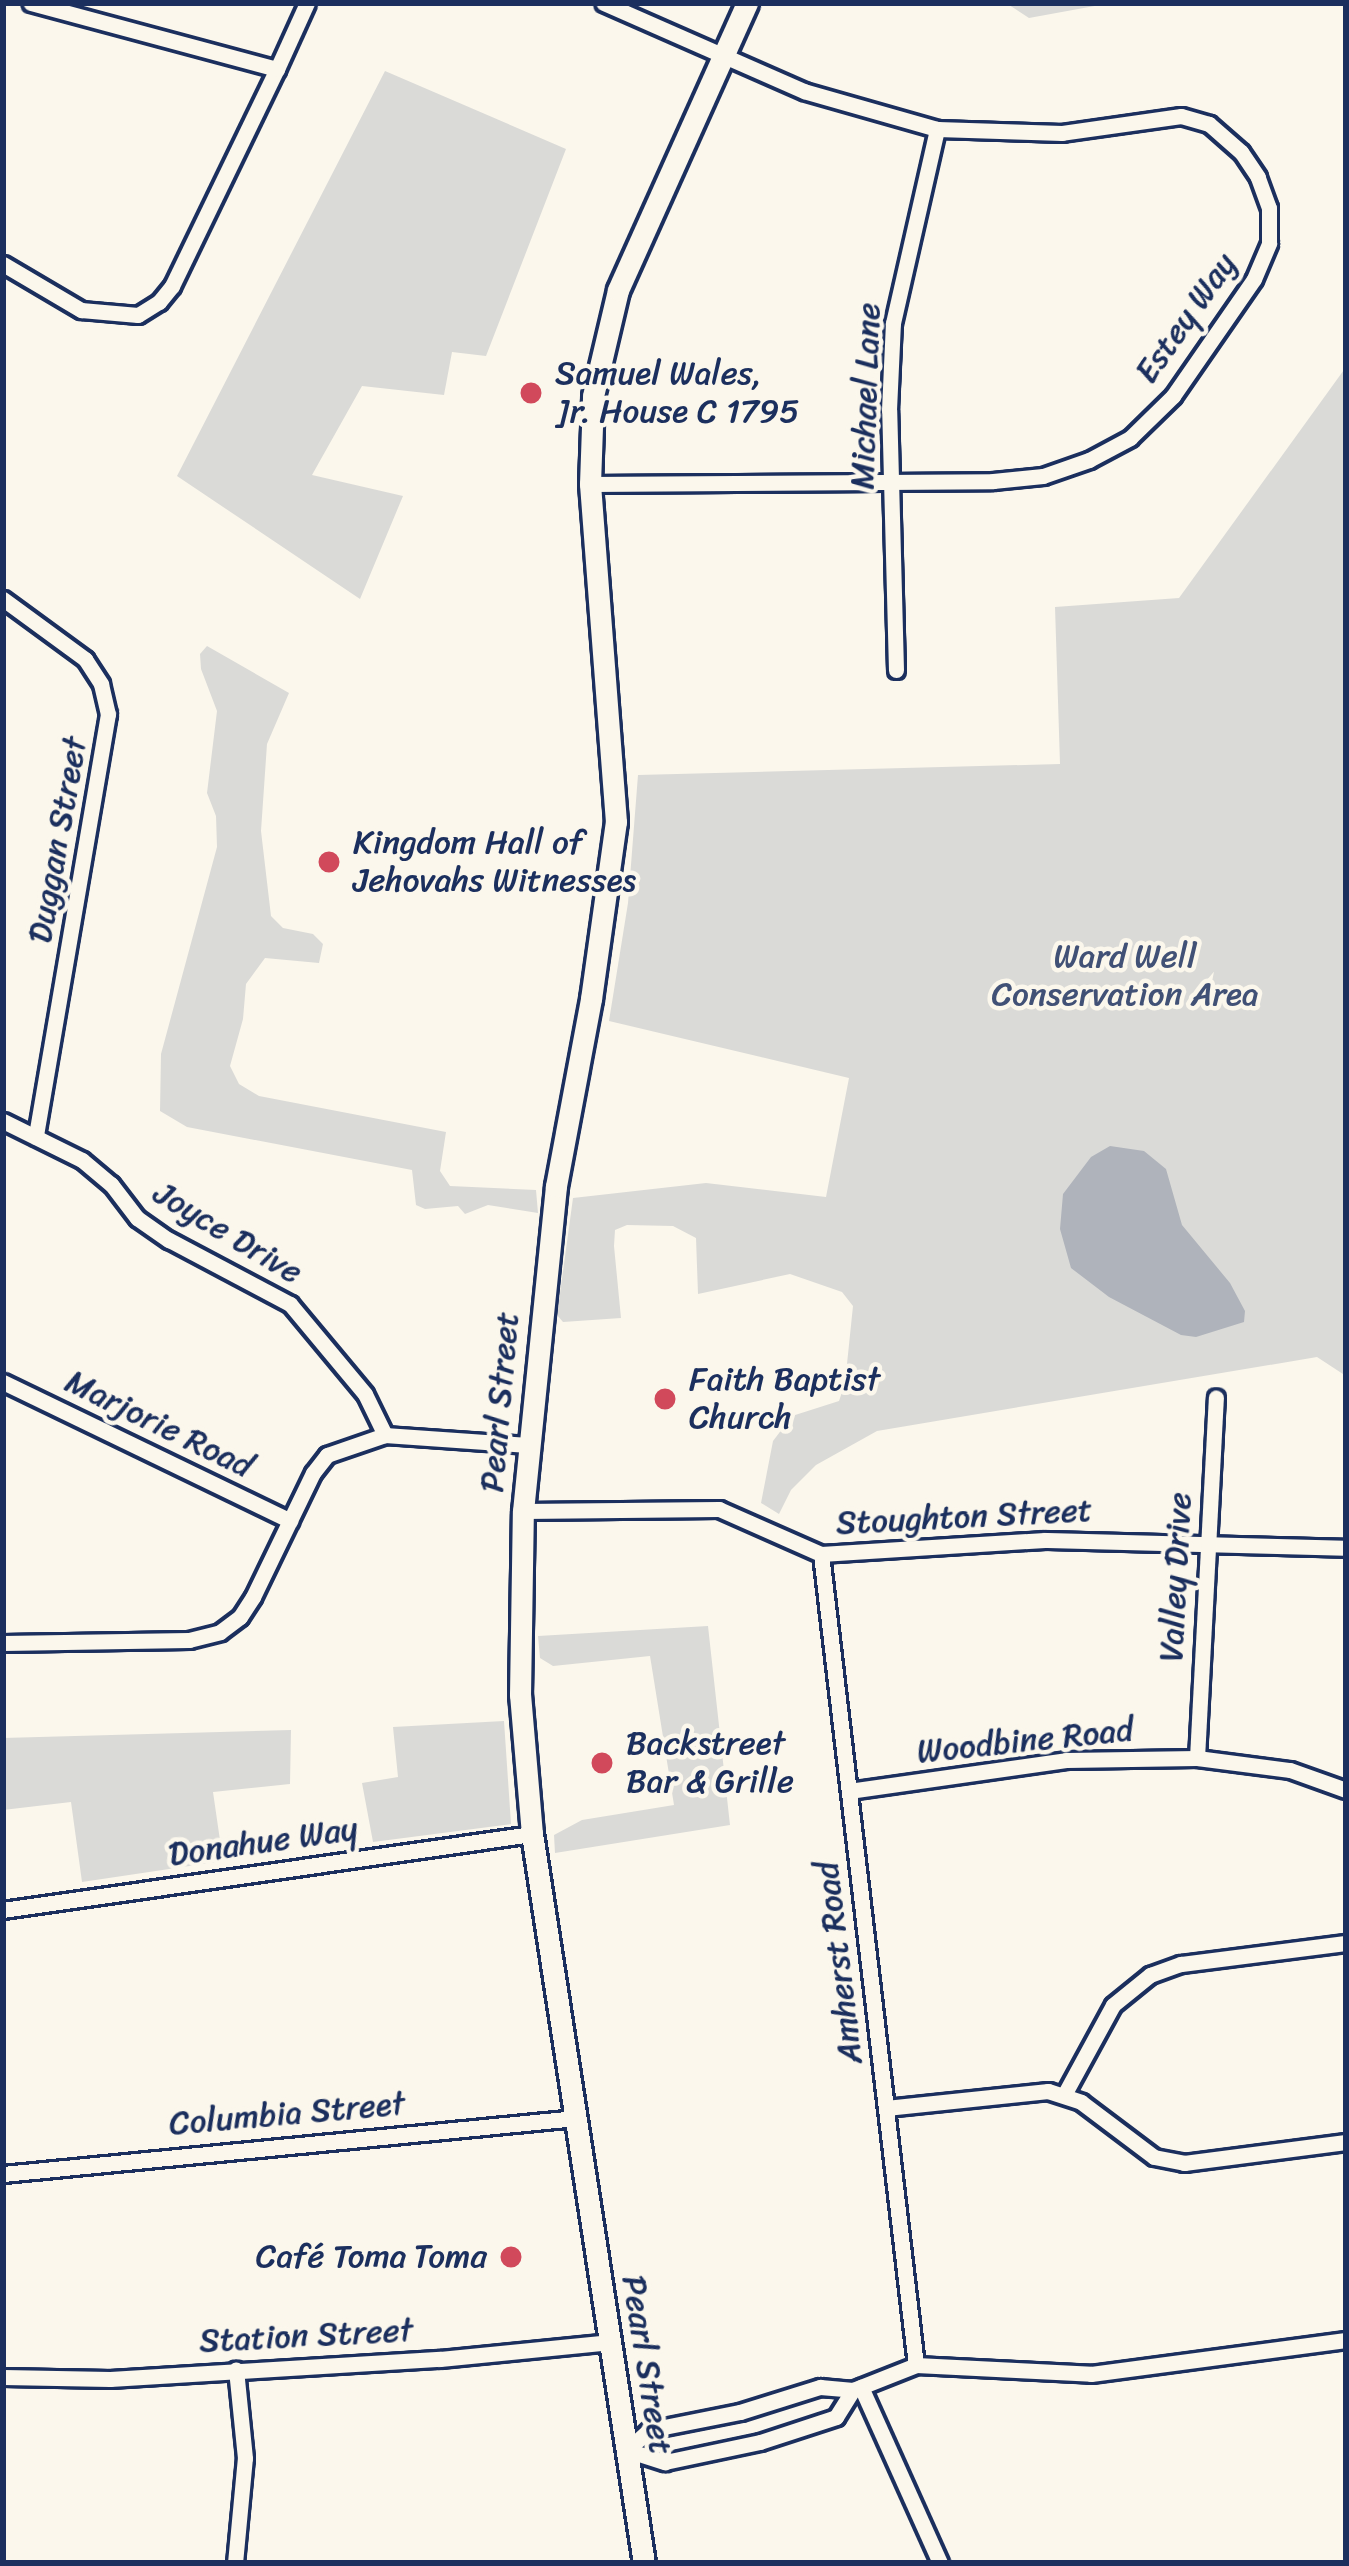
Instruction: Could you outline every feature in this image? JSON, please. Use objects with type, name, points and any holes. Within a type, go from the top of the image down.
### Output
[{"type":"main road","name":"Pearl Street","points":[[644,2563],[532,1834],[520,1695],[523,1511],[556,1186],[591,999],[616,822],[590,484],[593,396],[602,342],[634,252],[747,3]]},
{"type":"street","points":[[31,3],[278,69]]},
{"type":"street","points":[[3,264],[81,310],[138,316],[172,286],[308,3]]},
{"type":"street","name":"Estey Way","points":[[590,484],[1043,476],[1090,460],[1130,438],[1173,396],[1254,279],[1269,243],[1269,208],[1258,177],[1241,152],[1209,124],[1181,116],[1061,133],[937,129],[872,114],[604,3]]},
{"type":"street","name":"Michael Lane","points":[[896,670],[893,323],[937,129]]},
{"type":"street","name":"Duggan Street","points":[[3,599],[85,658],[101,684],[108,713],[36,1137]]},
{"type":"street","name":"Joyce Drive","points":[[3,1121],[96,1171],[153,1230],[290,1304],[364,1394],[386,1435]]},
{"type":"street","name":"Marjorie Road","points":[[3,1382],[290,1521]]},
{"type":"street","name":"Valley Drive","points":[[1197,1758],[1216,1398]]},
{"type":"street","points":[[3,1643],[189,1640],[220,1632],[240,1617],[253,1598],[327,1455],[344,1444],[386,1435],[527,1445]]},
{"type":"street","name":"Stoughton Street","points":[[523,1511],[719,1509],[821,1554],[1045,1540],[1346,1548]]},
{"type":"street","name":"Amherst Road","points":[[821,1554],[916,2365]]},
{"type":"street","name":"Woodbine Road","points":[[849,1791],[1066,1760],[1197,1758],[1290,1770],[1324,1778],[1346,1790]]},
{"type":"street","name":"Donahue Way","points":[[3,1910],[532,1834]]},
{"type":"street","points":[[1064,2095],[1113,2005],[1150,1975],[1181,1964],[1346,1943]]},
{"type":"street","points":[[886,2108],[1031,2090],[1064,2095],[1081,2102],[1131,2143],[1167,2162],[1346,2142]]},
{"type":"street","name":"Columbia Street","points":[[3,2174],[576,2118]]},
{"type":"street","points":[[627,2450],[650,2429],[740,2411],[820,2386],[858,2389],[916,2365],[1090,2374],[1346,2340]]},
{"type":"street","name":"Station Street","points":[[3,2377],[110,2379],[440,2359],[611,2342]]},
{"type":"street","points":[[236,2369],[245,2474],[236,2563]]},
{"type":"street","points":[[627,2450],[665,2462],[760,2442],[836,2417],[858,2389]]},
{"type":"street","points":[[858,2389],[940,2563]]},
{"type":"green space","points":[[1006,3],[1111,3],[1029,18]]},
{"type":"green space","points":[[385,71],[566,149],[486,356],[452,352],[444,395],[362,386],[312,475],[403,496],[360,599],[177,476]]},
{"type":"green space","name":"Ward Well Conservation Area","points":[[1346,367],[1346,1376],[1317,1357],[877,1431],[816,1465],[791,1490],[779,1514],[761,1503],[773,1441],[792,1416],[839,1401],[845,1383],[853,1306],[842,1292],[790,1274],[698,1294],[696,1238],[673,1226],[627,1225],[615,1230],[621,1318],[563,1322],[557,1315],[573,1198],[706,1183],[826,1197],[849,1078],[609,1021],[628,903],[638,775],[1060,764],[1055,607],[1179,598]]},
{"type":"green space","points":[[207,646],[289,693],[267,744],[261,831],[271,916],[283,928],[313,934],[323,944],[319,963],[265,958],[246,984],[243,1019],[230,1066],[239,1084],[259,1096],[446,1132],[440,1171],[450,1186],[536,1190],[538,1213],[488,1205],[465,1214],[458,1206],[425,1209],[416,1205],[412,1170],[187,1127],[160,1111],[161,1054],[217,847],[216,816],[207,793],[217,711],[200,654]]},
{"type":"green space","points":[[708,1626],[730,1825],[555,1853],[554,1835],[582,1820],[674,1805],[650,1656],[553,1666],[540,1658],[538,1636]]},
{"type":"green space","points":[[504,1721],[511,1824],[373,1842],[362,1783],[398,1777],[393,1727]]},
{"type":"green space","points":[[291,1730],[290,1784],[213,1792],[223,1861],[82,1882],[71,1802],[3,1810],[3,1738]]},
{"type":"shaded area","points":[[1110,1146],[1144,1151],[1166,1169],[1182,1225],[1230,1283],[1245,1311],[1244,1322],[1196,1337],[1181,1335],[1109,1297],[1071,1268],[1060,1229],[1063,1194],[1091,1157]]},
{"type":"place","name":"Samuel Wales, ]r. House C 1795","points":[[531,393]]},
{"type":"place","name":"Kingdom Hall of Jehovahs Witnesses","points":[[329,862]]},
{"type":"place","name":"Faith Baptist Church","points":[[665,1399]]},
{"type":"place","name":"Backstreet Bar & Grille","points":[[602,1763]]},
{"type":"place","name":"Café Toma Toma","points":[[511,2257]]}]
